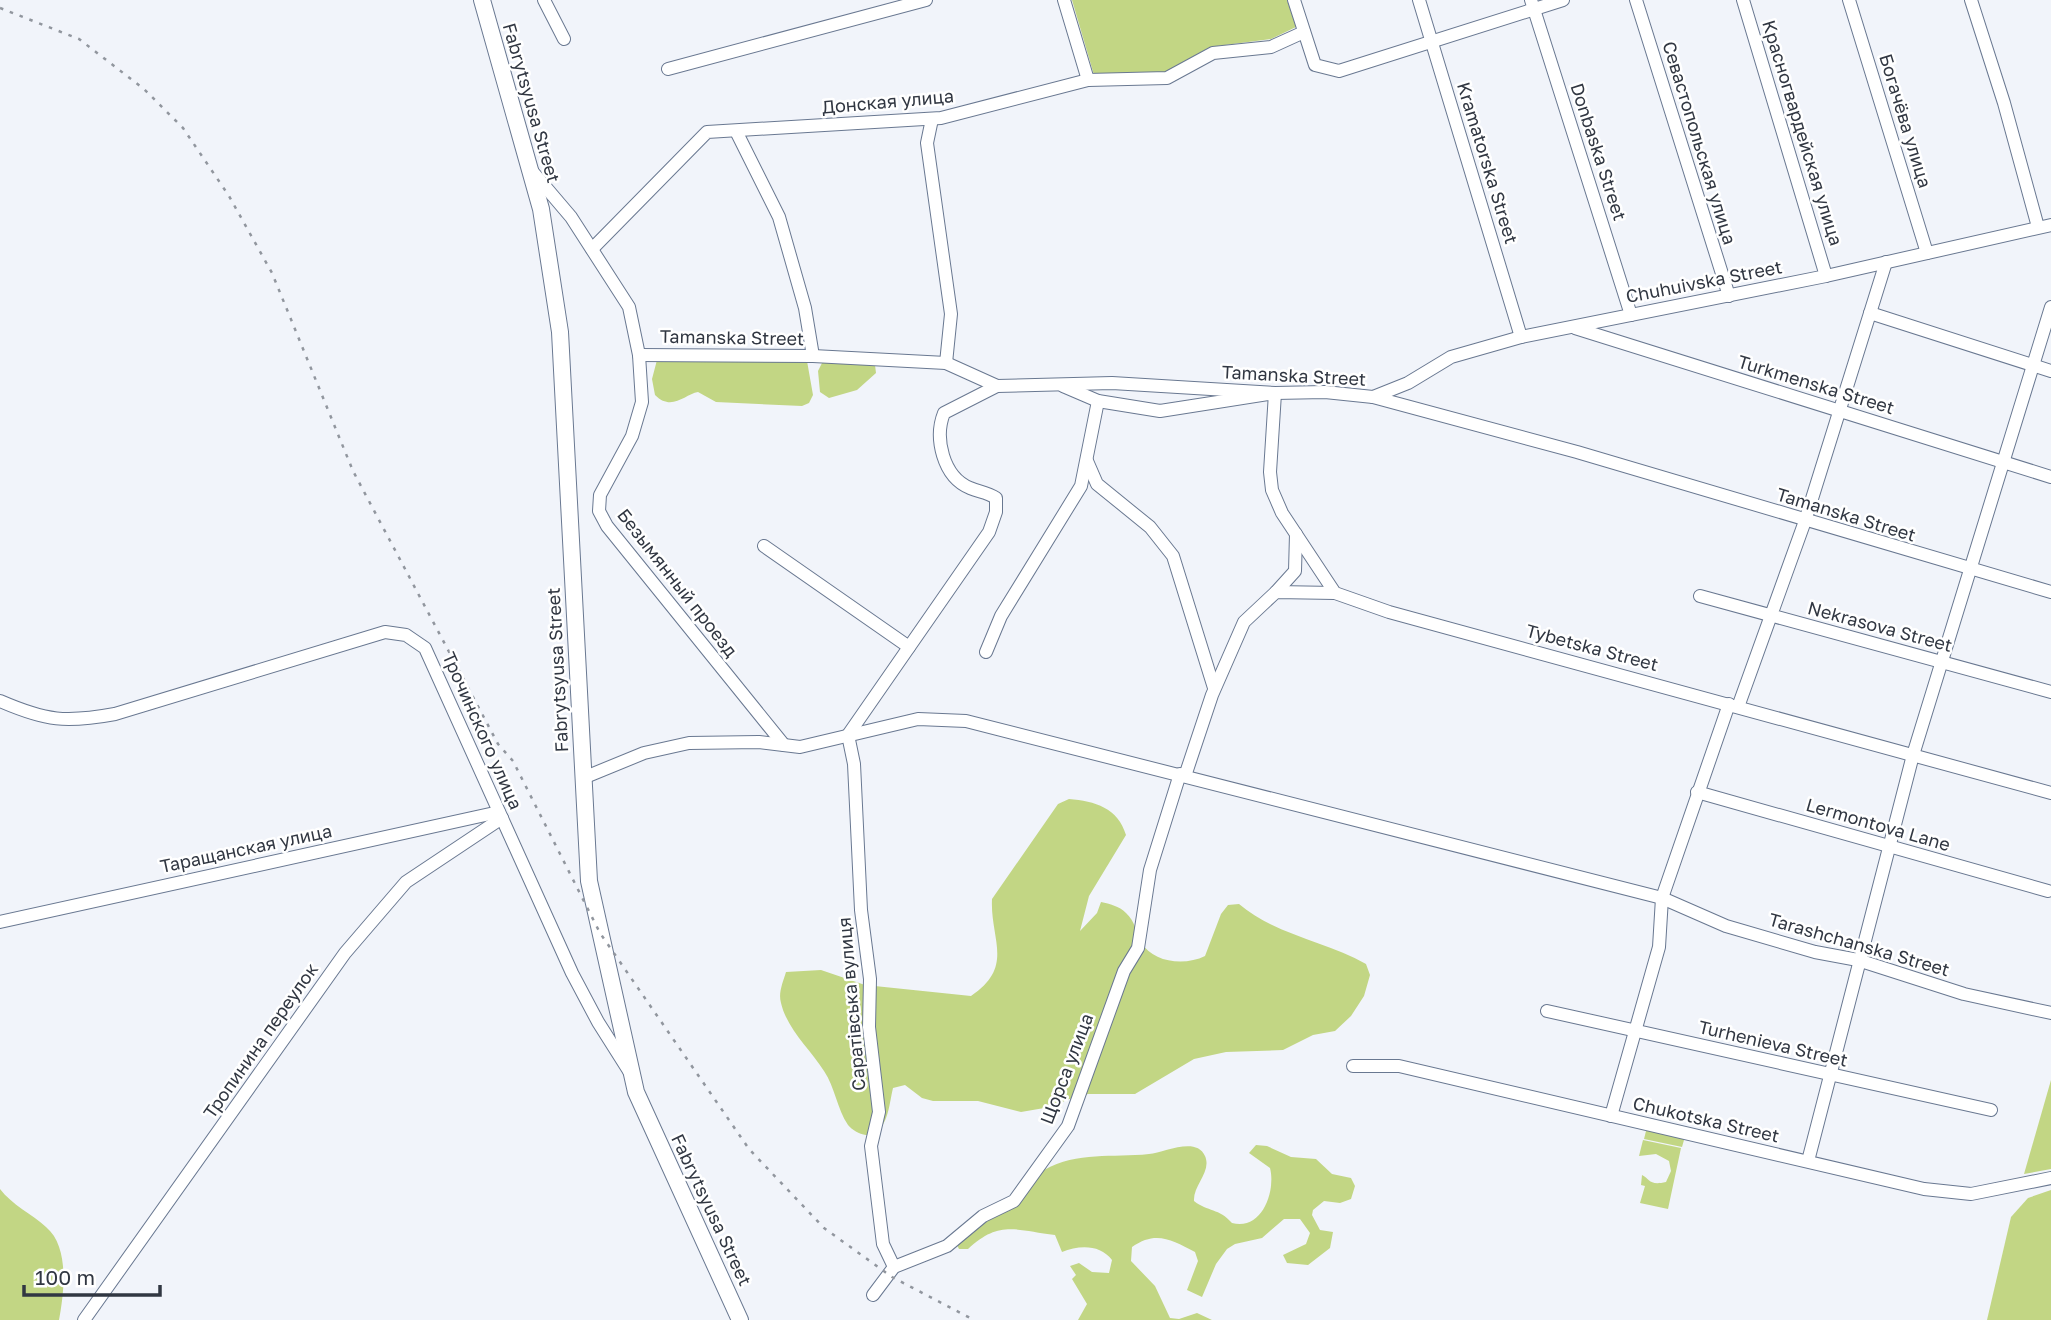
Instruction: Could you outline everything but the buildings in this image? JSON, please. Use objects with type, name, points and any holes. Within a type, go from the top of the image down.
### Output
[{"type":"main road","name":"Fabrytsyusa Street","points":[[482,0],[541,209],[559,332],[589,881],[636,1091],[740,1320]]},
{"type":"street","points":[[544,0],[564,40]]},
{"type":"street","points":[[668,69],[926,0]]},
{"type":"street","points":[[1064,0],[1088,80]]},
{"type":"street","points":[[1294,0],[1315,65],[1339,71],[1432,42],[1533,5],[1563,0]]},
{"type":"street","name":"Kramatorska Street","points":[[1419,0],[1521,337]]},
{"type":"street","name":"Севастопольская улица","points":[[1636,0],[1729,296]]},
{"type":"street","name":"Красногвардейская улица","points":[[1743,0],[1826,276]]},
{"type":"street","name":"Богачёва улица","points":[[1849,0],[1927,253]]},
{"type":"street","points":[[1971,0],[2045,226]]},
{"type":"street","name":"Donbaska Street","points":[[1533,5],[1631,315]]},
{"type":"street","name":"Донская улица","points":[[592,249],[707,132],[932,119],[1088,80],[1167,78],[1213,53],[1271,47],[1304,32]]},
{"type":"street","points":[[932,119],[927,144],[951,314],[946,363]]},
{"type":"street","points":[[736,131],[779,217],[805,308],[813,356]]},
{"type":"street","name":"Безымянный проезд","points":[[531,170],[571,217],[629,307],[639,355],[642,402],[632,436],[600,495],[599,511],[607,526],[784,745]]},
{"type":"street","name":"Chuhuivska Street","points":[[1373,397],[1408,383],[1451,357],[1521,337],[1826,276],[2045,226]]},
{"type":"street","points":[[1611,1116],[1659,947],[1662,898],[1697,792],[1772,616],[1886,262]]},
{"type":"street","points":[[1808,1161],[1913,755],[2051,307]]},
{"type":"street","points":[[1870,313],[2051,371]]},
{"type":"street","name":"Turkmenska Street","points":[[1571,327],[2051,477]]},
{"type":"street","name":"Tamanska Street","points":[[639,355],[813,356],[946,363],[997,386],[1112,383],[1275,393],[1325,392],[1373,397],[1577,452],[2051,593]]},
{"type":"street","points":[[1060,385],[1098,401],[1160,411],[1275,393],[1272,490],[1296,534],[1335,593]]},
{"type":"street","points":[[848,735],[989,532],[996,512],[996,498],[969,488],[949,470],[941,448],[941,422],[944,413],[997,386]]},
{"type":"street","points":[[986,652],[1001,616],[1081,486],[1098,401]]},
{"type":"street","points":[[1087,461],[1097,484],[1150,527],[1173,556],[1214,688]]},
{"type":"street","name":"Щорса улица","points":[[894,1267],[947,1246],[983,1216],[1014,1201],[1068,1126],[1124,971],[1138,948],[1150,870],[1214,688],[1244,622],[1295,570],[1296,534]]},
{"type":"street","points":[[764,546],[909,647]]},
{"type":"street","name":"Tybetska Street","points":[[1276,592],[1335,593],[1389,612],[2051,793]]},
{"type":"street","name":"Nekrasova Street","points":[[1700,596],[2051,692]]},
{"type":"street","name":"Трочинского улица","points":[[0,701],[32,715],[73,722],[114,714],[385,632],[406,635],[425,648],[572,973],[598,1022],[632,1076]]},
{"type":"street","name":"Tarashchanska Street","points":[[583,778],[644,753],[689,743],[759,742],[800,747],[918,719],[965,721],[1662,898],[1726,926],[1815,952],[1858,960],[1964,994],[2051,1013]]},
{"type":"street","name":"Саратівська вулиця","points":[[848,735],[854,764],[861,910],[870,979],[869,1027],[879,1112],[871,1146],[883,1244],[894,1267]]},
{"type":"street","name":"Lermontova Lane","points":[[1697,792],[2048,891]]},
{"type":"street","name":"Таращанская улица","points":[[0,922],[501,815]]},
{"type":"street","name":"Тропинина переулок","points":[[84,1320],[345,953],[406,882],[501,815]]},
{"type":"street","name":"Turhenieva Street","points":[[1547,1011],[1990,1110]]},
{"type":"street","name":"Chukotska Street","points":[[1353,1066],[1399,1066],[1924,1189],[1971,1194],[2051,1178]]},
{"type":"street","points":[[873,1295],[894,1267]]},
{"type":"green space","points":[[1072,0],[1287,0],[1296,27],[1271,39],[1210,47],[1165,72],[1094,75]]},
{"type":"green space","points":[[657,360],[807,361],[813,395],[809,403],[802,406],[716,402],[698,392],[678,401],[667,402],[655,395],[652,379]]},
{"type":"green space","points":[[823,361],[875,365],[876,373],[857,390],[829,398],[820,392],[818,371]]},
{"type":"green space","points":[[1069,799],[1096,804],[1111,812],[1126,835],[1089,896],[1080,931],[1097,913],[1101,902],[1120,909],[1129,916],[1141,942],[1153,954],[1170,961],[1188,961],[1205,956],[1221,914],[1228,905],[1239,904],[1253,915],[1284,931],[1366,964],[1370,975],[1364,996],[1351,1016],[1335,1031],[1313,1035],[1283,1050],[1226,1052],[1194,1059],[1135,1094],[1088,1094],[1066,1100],[1056,1106],[1021,1112],[978,1101],[933,1101],[922,1098],[905,1085],[893,1088],[886,1118],[879,1130],[866,1135],[854,1130],[844,1119],[828,1077],[784,1012],[780,995],[786,972],[821,970],[865,985],[971,996],[993,974],[996,963],[992,899],[1058,804]]},
{"type":"green space","points":[[2051,1080],[2051,1169],[2024,1174]]},
{"type":"green space","points":[[1647,1127],[1697,1140],[1684,1140],[1682,1147],[1644,1139]]},
{"type":"green space","points":[[1643,1140],[1681,1148],[1668,1209],[1640,1203],[1645,1186],[1641,1185],[1642,1175],[1653,1183],[1660,1183],[1666,1182],[1671,1171],[1669,1161],[1656,1154],[1639,1156]]},
{"type":"green space","points":[[1256,1145],[1267,1146],[1291,1157],[1316,1159],[1332,1174],[1351,1178],[1355,1186],[1351,1199],[1340,1203],[1324,1201],[1313,1210],[1312,1215],[1320,1230],[1333,1232],[1330,1248],[1308,1265],[1287,1263],[1283,1255],[1306,1244],[1310,1233],[1300,1219],[1284,1219],[1262,1238],[1235,1244],[1227,1249],[1216,1264],[1202,1297],[1187,1290],[1198,1261],[1195,1252],[1171,1241],[1156,1238],[1132,1247],[1131,1261],[1155,1286],[1170,1318],[1179,1319],[1197,1313],[1212,1320],[1078,1320],[1087,1304],[1072,1279],[1076,1275],[1070,1266],[1079,1263],[1092,1272],[1109,1273],[1112,1260],[1102,1251],[1082,1247],[1062,1252],[1055,1235],[1008,1229],[989,1234],[968,1249],[959,1249],[957,1245],[1044,1170],[1057,1164],[1095,1156],[1149,1154],[1187,1146],[1201,1150],[1206,1162],[1194,1201],[1223,1215],[1232,1223],[1251,1221],[1264,1207],[1271,1187],[1270,1168],[1249,1153]]},
{"type":"green space","points":[[0,1189],[10,1200],[46,1227],[59,1246],[63,1284],[59,1320],[0,1320]]},
{"type":"green space","points":[[2051,1190],[2051,1320],[1987,1320],[2011,1217],[2028,1198]]},
{"type":"railway","points":[[0,8],[79,39],[144,89],[183,128],[229,196],[272,273],[353,471],[498,744],[513,761],[600,933],[749,1149],[824,1228],[892,1277],[974,1320]]}]
